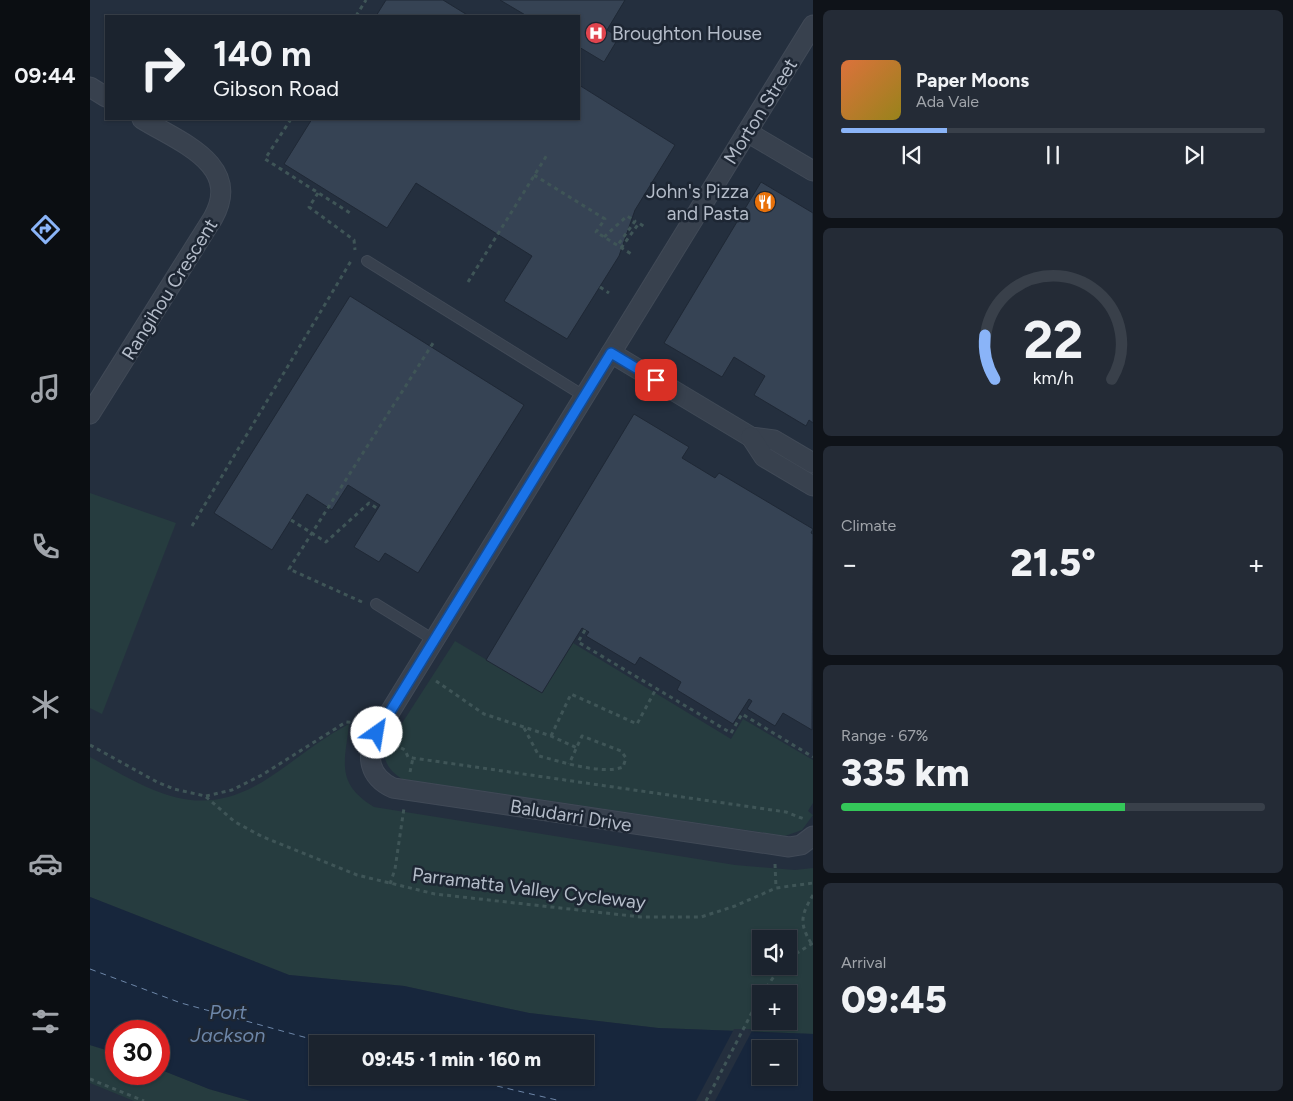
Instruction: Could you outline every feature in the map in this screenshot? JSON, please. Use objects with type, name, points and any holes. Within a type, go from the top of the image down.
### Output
[{"type":"street","name":"Morton Street","points":[[384,738],[434,640],[813,26]]},
{"type":"street","points":[[90,87],[105,96]]},
{"type":"street","name":"Rangihou Crescent","points":[[90,414],[218,210],[222,193],[218,175],[207,160],[144,120]]},
{"type":"street","points":[[747,132],[813,171]]},
{"type":"street","points":[[611,353],[751,437],[774,440],[813,463]]},
{"type":"street","points":[[751,437],[764,457],[813,486]]},
{"type":"street","name":"Baludarri Drive","points":[[384,738],[371,744],[369,762],[377,778],[393,788],[777,846],[801,845],[811,828]]},
{"type":"lane","points":[[367,261],[584,396]]},
{"type":"lane","points":[[371,604],[434,640]]},
{"type":"path","points":[[357,15],[366,0]]},
{"type":"path","points":[[290,120],[265,159],[350,214]]},
{"type":"path","points":[[468,282],[546,155]]},
{"type":"path","points":[[534,175],[605,219],[596,232],[633,255]]},
{"type":"path","points":[[192,526],[343,277],[354,254],[356,246],[354,240],[309,207],[318,193]]},
{"type":"path","points":[[604,237],[627,216],[635,221],[619,247]]},
{"type":"path","points":[[619,247],[639,223],[645,227]]},
{"type":"path","points":[[600,287],[609,293]]},
{"type":"path","points":[[371,604],[289,569],[435,340]]},
{"type":"path","points":[[291,520],[326,542],[369,503],[378,509]]},
{"type":"path","points":[[585,630],[578,642],[731,733],[742,714],[813,757]]},
{"type":"path","points":[[436,681],[484,714],[551,736],[576,748]]},
{"type":"path","points":[[551,736],[571,694],[637,724],[656,689]]},
{"type":"path","points":[[205,796],[232,790],[262,776],[346,722],[358,722]]},
{"type":"path","points":[[524,728],[540,756],[569,764],[614,770],[623,767],[626,758],[621,751],[582,736],[569,764]]},
{"type":"path","points":[[384,738],[405,750],[408,757],[786,812],[811,828]]},
{"type":"path","name":"Parramatta Valley Cycleway","points":[[90,745],[157,782],[174,789],[205,796],[235,822],[263,837],[357,875],[435,894],[641,917],[700,918],[735,906],[776,888],[813,883]]},
{"type":"path","points":[[390,884],[395,868],[406,800]]},
{"type":"path","points":[[775,864],[776,888]]},
{"type":"path","points":[[797,953],[812,943],[803,930],[804,914],[813,895]]},
{"type":"path","points":[[706,1101],[752,1013]]},
{"type":"path","points":[[90,1079],[144,1101]]},
{"type":"green space","points":[[90,493],[176,523],[102,714],[90,708]]},
{"type":"green space","points":[[455,641],[542,693],[573,643],[731,739],[743,719],[813,760],[813,803],[808,811],[813,815],[802,830],[785,836],[402,779],[395,774],[386,762],[384,749],[387,735],[391,728],[397,731]]},
{"type":"green space","points":[[349,724],[345,771],[353,789],[374,807],[735,865],[795,870],[813,868],[813,1034],[658,1028],[529,1013],[404,986],[289,975],[90,897],[90,757],[135,782],[157,791],[178,798],[199,801],[221,799],[245,791],[270,777]]},
{"type":"green space","points":[[90,1045],[105,1050],[105,1085],[170,1085],[170,1073],[209,1089],[251,1101],[134,1101],[90,1083]]},
{"type":"water","name":"Port Jackson","points":[[90,897],[289,975],[404,986],[529,1013],[658,1028],[813,1034],[813,1101],[251,1101],[209,1089],[170,1073],[170,1020],[105,1020],[105,1050],[90,1045]]},
{"type":"pier","points":[[734,1029],[752,1029],[715,1101],[696,1101]]},
{"type":"building","points":[[386,0],[443,0],[467,15],[377,15]]},
{"type":"building","name":"Broughton House","points":[[500,0],[625,0],[607,30],[619,37],[604,62],[580,48],[580,15],[525,15]]},
{"type":"building","points":[[580,86],[675,145],[635,210],[619,256],[567,339],[504,301],[532,256],[416,183],[387,228],[284,164],[311,120],[580,120]]},
{"type":"building","points":[[761,182],[813,213],[813,423],[809,420],[806,426],[754,395],[765,376],[734,357],[722,377],[664,343]]},
{"type":"building","points":[[350,296],[524,405],[418,573],[385,553],[379,562],[354,547],[380,505],[348,485],[332,510],[307,494],[272,550],[214,513]]},
{"type":"building","points":[[634,414],[689,447],[682,458],[715,478],[719,473],[813,529],[811,533],[813,534],[812,730],[783,713],[775,726],[747,709],[752,701],[749,699],[733,724],[677,690],[681,682],[640,657],[635,665],[586,636],[589,632],[582,628],[542,693],[486,660]]},
{"type":"ferry route","points":[[90,969],[181,1003],[309,1038]]},
{"type":"ferry route","points":[[493,1085],[561,1101]]},
{"type":"place","name":"Broughton House","points":[[596,33]]},
{"type":"place","name":"John's Pizza and Pasta","points":[[765,202]]},
{"type":"route","points":[[377,733],[611,353],[656,380]]}]
